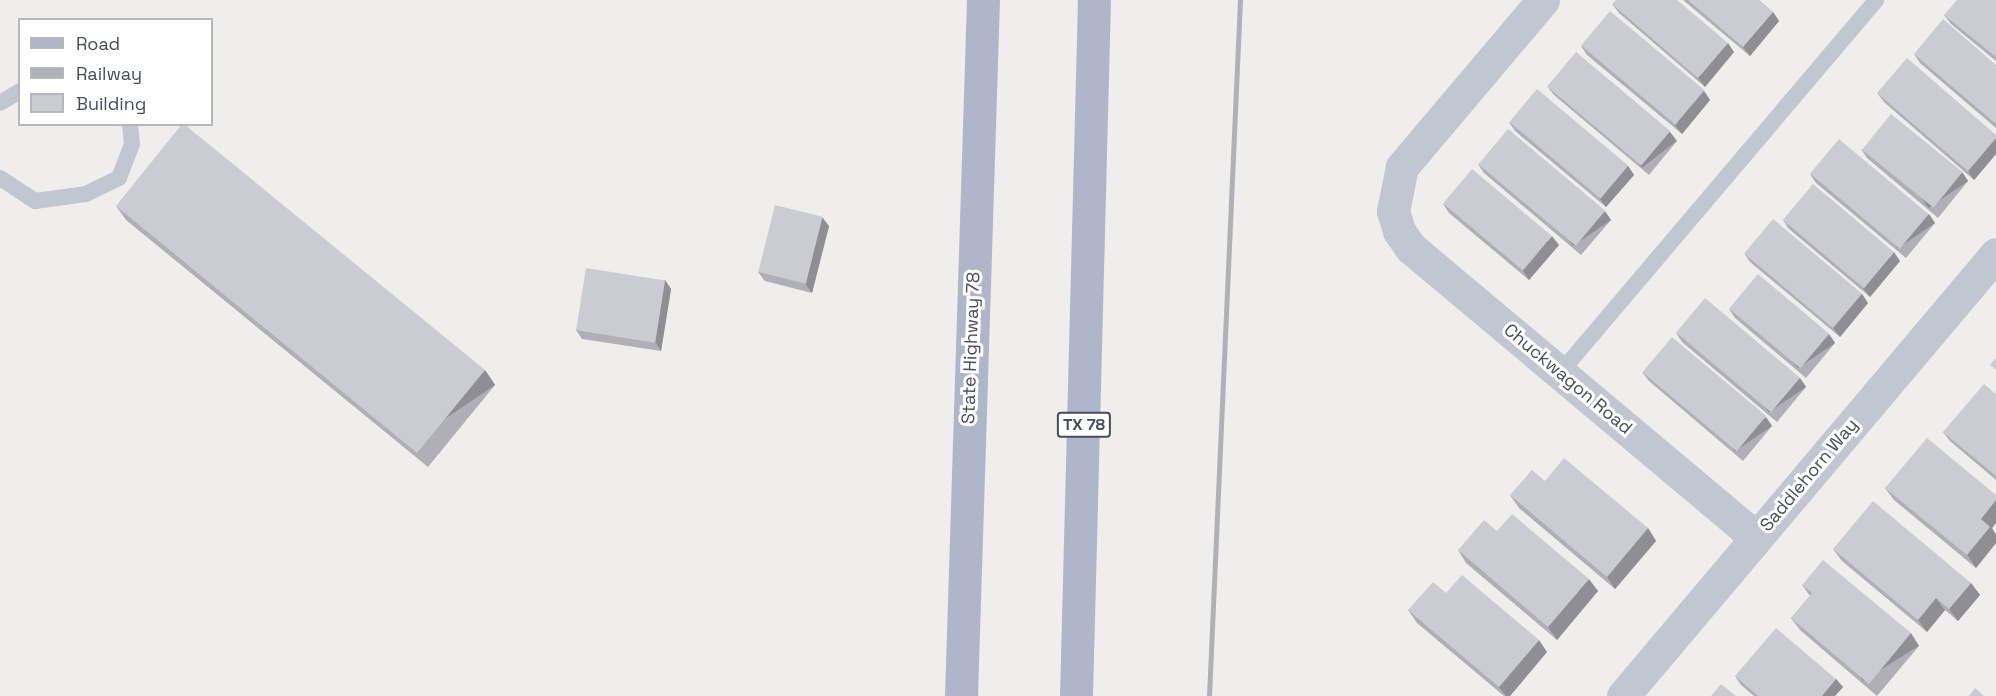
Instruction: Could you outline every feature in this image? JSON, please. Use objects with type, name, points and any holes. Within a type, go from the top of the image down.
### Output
[{"type":"main road","name":"State Highway 78","points":[[961,696],[983,0]]},
{"type":"main road","name":"TX 78","points":[[1076,696],[1094,0]]},
{"type":"street","name":"Chuckwagon Road","points":[[1543,0],[1402,167],[1393,211],[1399,231],[1411,248],[1756,537]]},
{"type":"street","name":"Saddlehorn Way","points":[[1623,696],[1996,254]]},
{"type":"lane","points":[[1560,373],[1876,0]]},
{"type":"lane","points":[[0,103],[18,92]]},
{"type":"lane","points":[[0,178],[35,201],[86,194],[119,178],[132,144],[130,126]]},
{"type":"building","points":[[1616,0],[1677,0],[1728,43],[1698,78],[1612,4]]},
{"type":"building","points":[[1688,0],[1759,0],[1773,12],[1743,47]]},
{"type":"building","points":[[1957,0],[1996,0],[1996,57],[1944,15]]},
{"type":"building","points":[[1610,11],[1704,90],[1675,125],[1581,45]]},
{"type":"building","points":[[1943,19],[1996,65],[1996,124],[1914,54]]},
{"type":"building","points":[[1576,52],[1670,131],[1641,166],[1547,86]]},
{"type":"building","points":[[1907,58],[1996,135],[1996,138],[1968,171],[1877,93]]},
{"type":"building","points":[[1537,89],[1628,165],[1601,198],[1509,122]]},
{"type":"building","points":[[1891,114],[1962,172],[1934,208],[1862,150]]},
{"type":"building","points":[[180,126],[186,126],[485,370],[417,453],[116,206]]},
{"type":"building","points":[[1508,129],[1605,211],[1576,246],[1478,164]]},
{"type":"building","points":[[1839,139],[1929,214],[1900,249],[1810,173]]},
{"type":"building","points":[[1472,169],[1552,236],[1523,270],[1443,203]]},
{"type":"building","points":[[1813,184],[1894,252],[1864,288],[1783,220]]},
{"type":"building","points":[[775,205],[823,217],[806,284],[758,272]]},
{"type":"building","points":[[1773,219],[1862,294],[1833,328],[1744,253]]},
{"type":"building","points":[[586,268],[665,281],[655,343],[576,330]]},
{"type":"building","points":[[1758,274],[1829,334],[1800,368],[1729,308]]},
{"type":"building","points":[[1705,298],[1800,378],[1771,412],[1676,332]]},
{"type":"building","points":[[1672,337],[1766,416],[1737,451],[1642,372]]},
{"type":"building","points":[[1996,358],[1996,370],[1990,365]]},
{"type":"building","points":[[1984,384],[1996,394],[1996,476],[1943,432]]},
{"type":"building","points":[[1927,438],[1996,495],[1996,500],[1981,519],[1990,527],[1967,555],[1885,488]]},
{"type":"building","points":[[1564,458],[1648,528],[1607,577],[1510,495],[1532,470],[1545,481]]},
{"type":"building","points":[[1873,501],[1971,583],[1949,609],[1936,598],[1918,620],[1833,549]]},
{"type":"building","points":[[1512,514],[1589,579],[1548,627],[1458,550],[1484,520],[1497,531]]},
{"type":"building","points":[[1823,560],[1911,633],[1869,684],[1791,618],[1812,593],[1802,585]]},
{"type":"building","points":[[1462,575],[1539,640],[1499,687],[1408,610],[1433,582],[1446,593]]},
{"type":"building","points":[[1776,628],[1836,679],[1822,696],[1758,696],[1735,676]]},
{"type":"building","points":[[1721,684],[1736,696],[1711,696]]},
{"type":"building","points":[[1975,688],[1984,696],[1969,696]]},
{"type":"railway","points":[[1209,696],[1240,0]]}]
